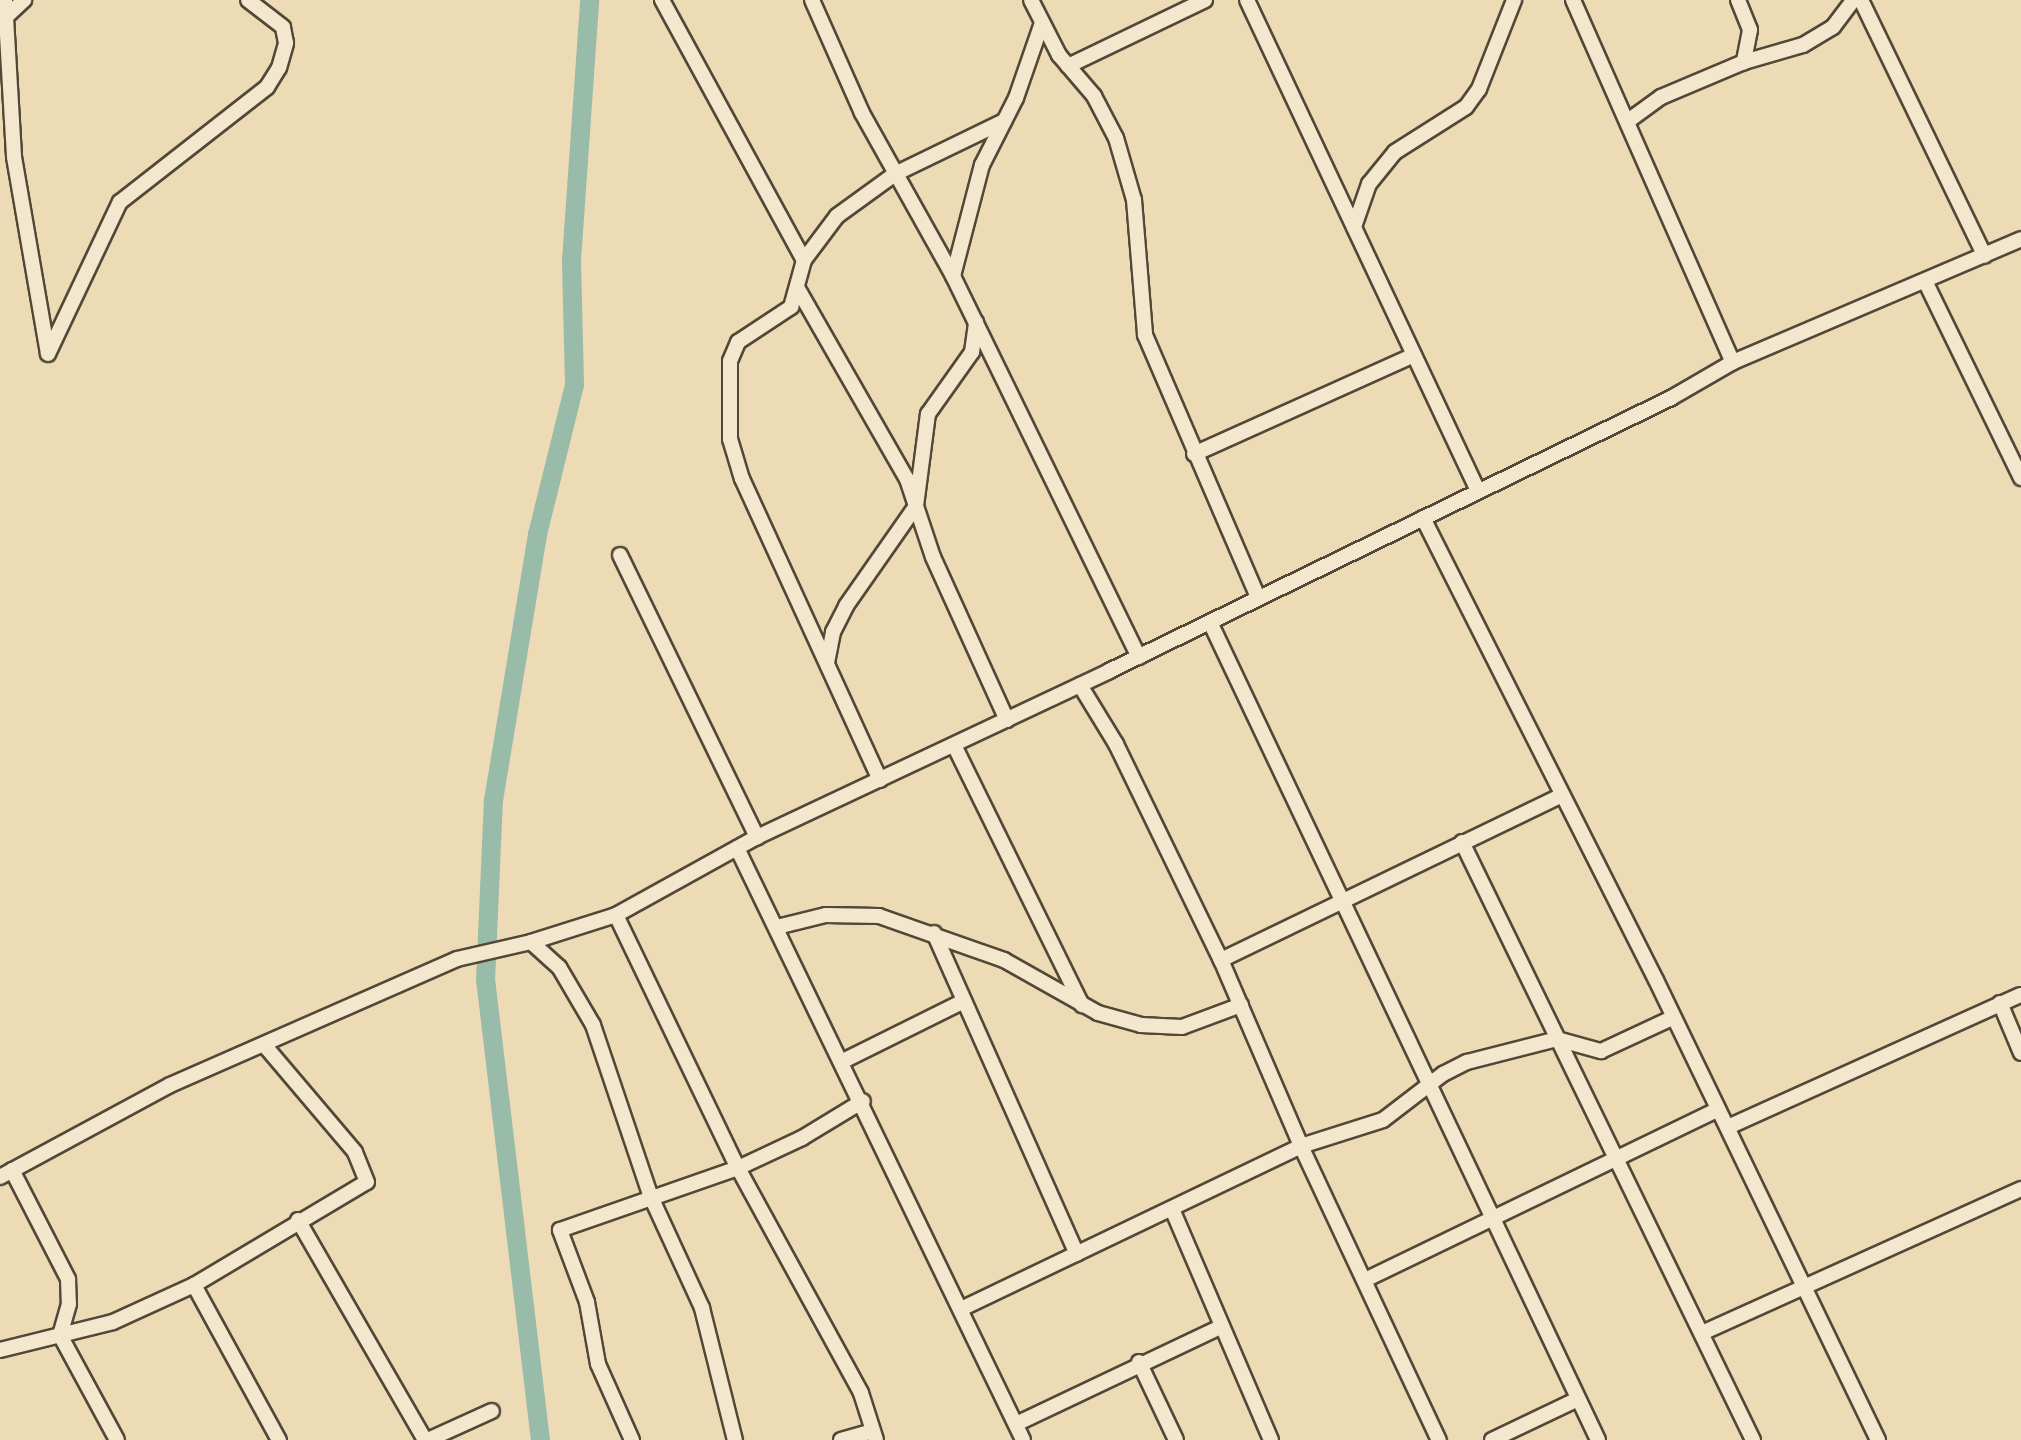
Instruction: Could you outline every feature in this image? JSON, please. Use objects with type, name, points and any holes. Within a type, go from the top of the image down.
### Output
[{"type":"street","points":[[5,0],[14,157],[48,354],[120,201],[267,87],[279,68],[286,43],[283,27],[248,0]]},
{"type":"street","points":[[6,18],[24,0]]},
{"type":"street","points":[[662,0],[804,260]]},
{"type":"street","points":[[812,0],[895,174],[976,321],[1139,657]]},
{"type":"street","points":[[1031,0],[1068,66],[1107,116],[1126,167],[1143,273],[1145,335],[1258,598]]},
{"type":"street","points":[[1068,66],[1205,0]]},
{"type":"street","points":[[1247,0],[1478,491]]},
{"type":"street","points":[[1738,0],[1750,30],[1744,62]]},
{"type":"street","points":[[1628,121],[1661,97],[1744,62],[1803,45],[1833,27],[1853,0]]},
{"type":"street","points":[[1861,0],[1985,256]]},
{"type":"street","points":[[1354,227],[1369,184],[1395,152],[1466,107],[1479,89],[1508,2]]},
{"type":"street","points":[[1579,2],[1733,362]]},
{"type":"street","points":[[953,276],[982,165],[1004,121],[1042,23]]},
{"type":"street","points":[[880,780],[756,515],[730,439],[730,361],[738,342],[790,307],[798,289],[804,260],[837,216],[895,174],[1004,121]]},
{"type":"street","points":[[117,1440],[60,1335],[69,1304],[68,1279],[6,1173],[158,1091],[457,959],[531,942],[615,915],[757,837],[1139,657],[1671,398],[1733,362],[1811,327],[1926,284],[2021,239]]},
{"type":"street","points":[[1926,284],[2021,478]]},
{"type":"street","points":[[798,289],[892,448],[933,557],[1007,720]]},
{"type":"street","points":[[827,663],[833,632],[846,606],[916,506],[928,414],[972,352],[976,321]]},
{"type":"street","points":[[1194,454],[1414,355]]},
{"type":"street","points":[[1423,518],[1728,1127],[1878,1440]]},
{"type":"street","points":[[620,555],[757,837]]},
{"type":"street","points":[[1210,622],[1490,1219],[1598,1440]]},
{"type":"street","points":[[1080,685],[1116,744],[1222,960],[1301,1146],[1439,1440]]},
{"type":"street","points":[[954,745],[1082,1005]]},
{"type":"street","points":[[1222,960],[1339,900],[1562,795]]},
{"type":"street","points":[[1462,842],[1753,1440]]},
{"type":"street","points":[[737,848],[863,1101],[1023,1440]]},
{"type":"street","points":[[615,915],[738,1168],[861,1393],[876,1437],[841,1440]]},
{"type":"street","points":[[777,927],[826,915],[879,916],[934,933],[1004,960],[1082,1005],[1140,1025],[1182,1027],[1241,1004]]},
{"type":"street","points":[[934,933],[1077,1254]]},
{"type":"street","points":[[531,942],[559,967],[582,1000],[651,1198],[702,1308],[735,1440]]},
{"type":"street","points":[[1728,1127],[2021,995]]},
{"type":"street","points":[[843,1061],[964,1001]]},
{"type":"street","points":[[2000,1003],[2021,1053]]},
{"type":"street","points":[[961,1309],[1301,1146],[1383,1120],[1443,1074],[1491,1053],[1558,1039],[1601,1051],[1672,1018]]},
{"type":"street","points":[[0,1350],[113,1322],[194,1285],[298,1220],[367,1182],[355,1152],[265,1046]]},
{"type":"street","points":[[632,1440],[598,1364],[587,1302],[561,1230],[738,1168],[863,1101]]},
{"type":"street","points":[[1365,1280],[1718,1108]]},
{"type":"street","points":[[1702,1334],[2021,1189]]},
{"type":"street","points":[[1172,1209],[1271,1440]]},
{"type":"street","points":[[298,1220],[427,1440],[492,1411]]},
{"type":"street","points":[[194,1285],[279,1440]]},
{"type":"street","points":[[1016,1424],[1139,1362],[1222,1326]]},
{"type":"street","points":[[1139,1362],[1176,1440]]},
{"type":"street","points":[[1492,1440],[1578,1399]]},
{"type":"waterway","points":[[540,1440],[485,981],[493,800],[537,534],[574,384],[571,260],[589,0]]}]
